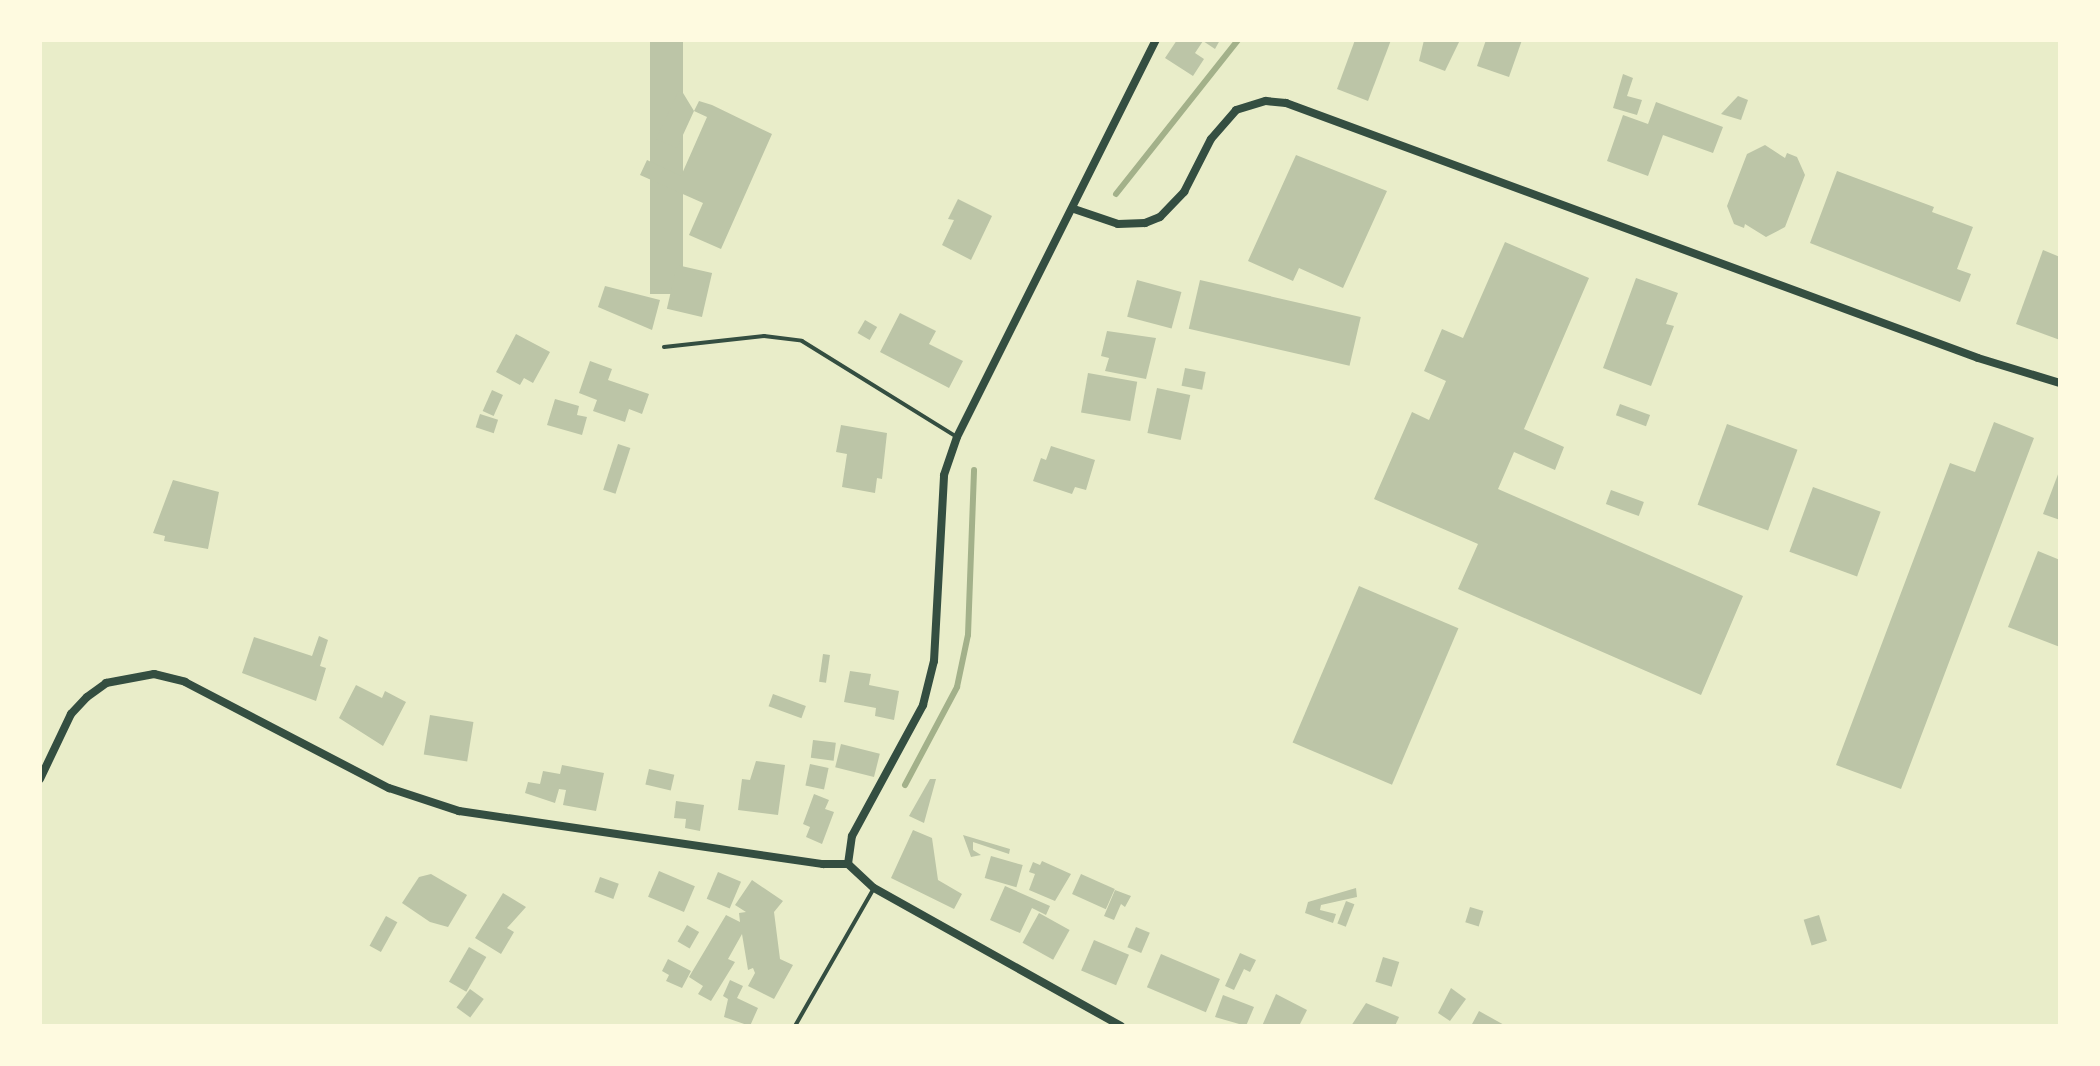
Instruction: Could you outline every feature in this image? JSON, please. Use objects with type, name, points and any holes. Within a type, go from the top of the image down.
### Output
[{"type":"street","points":[[848,864],[852,836],[923,705],[930,676],[944,475],[957,437],[1156,40]]},
{"type":"street","points":[[1074,209],[1118,224],[1160,218],[1184,192],[1211,138],[1236,110],[1266,101],[1286,102],[1978,358],[2060,383]]},
{"type":"street","points":[[40,780],[71,714],[86,697],[106,683],[154,674],[185,682],[389,788],[459,811],[823,864],[848,864],[874,888],[1122,1026]]},
{"type":"lane","points":[[664,347],[764,336],[802,341],[957,437]]},
{"type":"lane","points":[[795,1026],[874,888]]},
{"type":"building","points":[[650,40],[683,40],[683,294],[650,294]]},
{"type":"building","points":[[1177,40],[1220,40],[1215,49],[1203,41],[1195,53],[1204,59],[1193,76],[1165,58]]},
{"type":"building","points":[[1355,40],[1391,40],[1368,101],[1337,89]]},
{"type":"building","points":[[1424,40],[1460,40],[1445,71],[1419,61]]},
{"type":"building","points":[[1486,40],[1522,40],[1509,77],[1477,66]]},
{"type":"building","points":[[1623,74],[1633,78],[1627,96],[1642,100],[1637,115],[1613,108]]},
{"type":"building","points":[[680,88],[694,111],[677,148],[656,139]]},
{"type":"building","points":[[1738,96],[1748,100],[1741,120],[1721,114]]},
{"type":"building","points":[[699,101],[772,134],[721,249],[689,235],[703,203],[640,175],[647,160],[681,176],[707,117],[694,111]]},
{"type":"building","points":[[1656,102],[1723,127],[1713,153],[1663,135],[1648,176],[1607,161],[1623,115],[1648,124]]},
{"type":"building","points":[[1765,145],[1785,158],[1787,153],[1797,157],[1805,175],[1785,227],[1766,237],[1745,224],[1744,228],[1734,224],[1727,206],[1747,154]]},
{"type":"building","points":[[1296,155],[1387,191],[1343,288],[1299,268],[1293,281],[1248,261]]},
{"type":"building","points":[[1837,171],[1934,207],[1932,212],[1973,227],[1957,269],[1971,274],[1960,302],[1810,243]]},
{"type":"building","points":[[958,199],[992,216],[971,260],[942,245],[954,220],[948,219]]},
{"type":"building","points":[[1505,242],[1589,278],[1524,429],[1564,447],[1555,470],[1514,452],[1498,489],[1743,596],[1701,695],[1458,589],[1478,544],[1374,499],[1412,412],[1429,420],[1446,381],[1424,371],[1442,329],[1463,338]]},
{"type":"building","points":[[2043,250],[2060,257],[2060,340],[2016,324]]},
{"type":"building","points":[[677,265],[712,273],[702,317],[667,309]]},
{"type":"building","points":[[1636,278],[1678,293],[1666,324],[1674,326],[1651,386],[1603,368]]},
{"type":"building","points":[[1137,280],[1181,292],[1172,329],[1127,317]]},
{"type":"building","points":[[1200,280],[1361,317],[1350,366],[1189,329]]},
{"type":"building","points":[[605,286],[660,300],[652,330],[598,307]]},
{"type":"building","points":[[900,313],[936,331],[929,344],[963,361],[949,388],[880,352]]},
{"type":"building","points":[[865,320],[877,327],[870,340],[858,333]]},
{"type":"building","points":[[1107,331],[1156,338],[1146,379],[1105,371],[1109,358],[1101,356]]},
{"type":"building","points":[[516,334],[550,352],[533,383],[524,378],[520,385],[496,372]]},
{"type":"building","points":[[590,361],[612,369],[608,380],[649,394],[642,414],[629,409],[625,422],[593,411],[597,400],[579,393]]},
{"type":"building","points":[[1185,368],[1206,372],[1202,390],[1182,386]]},
{"type":"building","points":[[1088,373],[1137,382],[1130,421],[1081,412]]},
{"type":"building","points":[[1157,388],[1190,395],[1181,440],[1147,433]]},
{"type":"building","points":[[492,390],[503,395],[494,416],[483,411]]},
{"type":"building","points":[[555,399],[579,406],[577,415],[587,417],[582,435],[547,425]]},
{"type":"building","points":[[1620,404],[1650,415],[1646,426],[1616,415]]},
{"type":"building","points":[[480,414],[498,420],[494,433],[476,427]]},
{"type":"building","points":[[1994,422],[2034,438],[1901,789],[1836,765],[1950,463],[1975,472]]},
{"type":"building","points":[[1727,424],[1797,450],[1768,530],[1698,505]]},
{"type":"building","points":[[841,425],[887,433],[882,479],[877,478],[875,493],[842,487],[847,454],[836,452]]},
{"type":"building","points":[[618,444],[630,448],[616,494],[603,490]]},
{"type":"building","points":[[1051,446],[1095,460],[1086,490],[1075,487],[1072,494],[1033,481],[1041,458],[1046,460]]},
{"type":"building","points":[[2060,469],[2060,520],[2043,514]]},
{"type":"building","points":[[173,480],[219,492],[208,549],[164,541],[165,536],[153,533]]},
{"type":"building","points":[[1813,487],[1881,512],[1857,576],[1789,552]]},
{"type":"building","points":[[1611,490],[1644,502],[1639,516],[1606,504]]},
{"type":"building","points":[[2038,551],[2060,560],[2060,647],[2008,627]]},
{"type":"building","points":[[1359,586],[1458,628],[1392,785],[1293,742]]},
{"type":"building","points":[[319,636],[328,640],[320,666],[326,668],[316,701],[242,673],[254,637],[312,656]]},
{"type":"building","points":[[823,654],[830,655],[826,683],[819,682]]},
{"type":"building","points":[[850,671],[871,674],[869,685],[899,691],[894,720],[875,716],[876,708],[844,702]]},
{"type":"building","points":[[356,685],[382,698],[385,691],[406,702],[383,746],[339,718]]},
{"type":"building","points":[[773,694],[806,706],[801,718],[769,706]]},
{"type":"building","points":[[430,715],[473,722],[467,761],[424,755]]},
{"type":"building","points":[[813,740],[836,743],[834,761],[811,758]]},
{"type":"building","points":[[841,744],[880,754],[874,777],[835,767]]},
{"type":"building","points":[[756,761],[785,765],[778,815],[738,810],[742,779],[750,780]]},
{"type":"building","points":[[810,764],[829,768],[824,789],[805,786]]},
{"type":"building","points":[[562,765],[604,773],[596,811],[563,805],[566,790],[559,789],[555,803],[525,793],[528,782],[540,784],[543,771],[560,774]]},
{"type":"building","points":[[649,769],[674,775],[671,790],[645,785]]},
{"type":"building","points":[[930,779],[936,779],[924,823],[909,816]]},
{"type":"building","points":[[814,794],[829,800],[825,809],[834,812],[822,844],[806,837],[810,827],[803,824]]},
{"type":"building","points":[[676,801],[704,805],[700,831],[685,828],[686,819],[674,818]]},
{"type":"building","points":[[913,830],[932,838],[938,880],[962,894],[954,909],[891,878]]},
{"type":"building","points":[[963,835],[1010,849],[1009,854],[973,842],[973,850],[981,855],[971,857]]},
{"type":"building","points":[[991,856],[1023,865],[1016,887],[985,878]]},
{"type":"building","points":[[1042,861],[1071,874],[1055,901],[1029,890],[1035,874],[1029,872],[1033,862],[1040,865]]},
{"type":"building","points":[[659,871],[695,886],[684,912],[648,897]]},
{"type":"building","points":[[718,872],[741,882],[730,908],[707,899]]},
{"type":"building","points":[[431,874],[467,895],[448,927],[430,922],[402,903],[419,877]]},
{"type":"building","points":[[1081,874],[1115,889],[1106,909],[1072,894]]},
{"type":"building","points":[[600,877],[619,884],[613,899],[595,892]]},
{"type":"building","points":[[752,880],[783,901],[774,912],[780,959],[793,965],[774,999],[748,986],[755,973],[753,968],[748,970],[742,934],[728,959],[735,962],[711,1001],[698,994],[703,986],[689,977],[726,915],[740,922],[739,913],[746,912],[735,905]]},
{"type":"building","points":[[1005,886],[1050,906],[1046,915],[1032,908],[1020,933],[990,920]]},
{"type":"building","points":[[1356,888],[1357,897],[1321,905],[1320,910],[1336,914],[1333,923],[1305,913],[1308,902]]},
{"type":"building","points":[[1115,890],[1131,896],[1125,907],[1121,904],[1114,920],[1104,916]]},
{"type":"building","points":[[503,893],[526,907],[507,928],[514,932],[501,954],[475,938]]},
{"type":"building","points":[[1346,901],[1354,904],[1346,927],[1337,923]]},
{"type":"building","points":[[1470,907],[1483,911],[1479,926],[1465,922]]},
{"type":"building","points":[[1039,913],[1070,930],[1053,960],[1023,943]]},
{"type":"building","points":[[1819,915],[1827,941],[1812,945],[1804,920]]},
{"type":"building","points":[[386,916],[397,922],[381,952],[370,946]]},
{"type":"building","points":[[687,925],[699,932],[690,948],[678,941]]},
{"type":"building","points":[[1136,927],[1150,933],[1141,953],[1127,947]]},
{"type":"building","points":[[1094,940],[1129,955],[1116,985],[1081,970]]},
{"type":"building","points":[[469,947],[486,957],[466,992],[449,982]]},
{"type":"building","points":[[1240,953],[1256,960],[1250,972],[1244,969],[1234,990],[1225,986]]},
{"type":"building","points":[[1161,954],[1220,979],[1206,1012],[1147,987]]},
{"type":"building","points":[[1383,957],[1399,962],[1392,987],[1375,982]]},
{"type":"building","points":[[668,959],[691,971],[682,988],[666,981],[669,975],[662,971]]},
{"type":"building","points":[[730,980],[743,986],[737,998],[758,1008],[750,1026],[724,1017],[728,999],[723,996]]},
{"type":"building","points":[[1451,988],[1466,999],[1450,1021],[1438,1013]]},
{"type":"building","points":[[470,989],[484,999],[470,1018],[456,1008]]},
{"type":"building","points":[[1276,994],[1307,1010],[1299,1026],[1262,1026]]},
{"type":"building","points":[[1223,995],[1254,1007],[1246,1026],[1215,1017]]},
{"type":"building","points":[[1366,1003],[1399,1017],[1395,1026],[1351,1026]]},
{"type":"building","points":[[1479,1011],[1506,1026],[1471,1026]]},
{"type":"waterway","points":[[1116,194],[1238,40]]},
{"type":"waterway","points":[[905,785],[957,687],[968,635],[974,470]]}]
